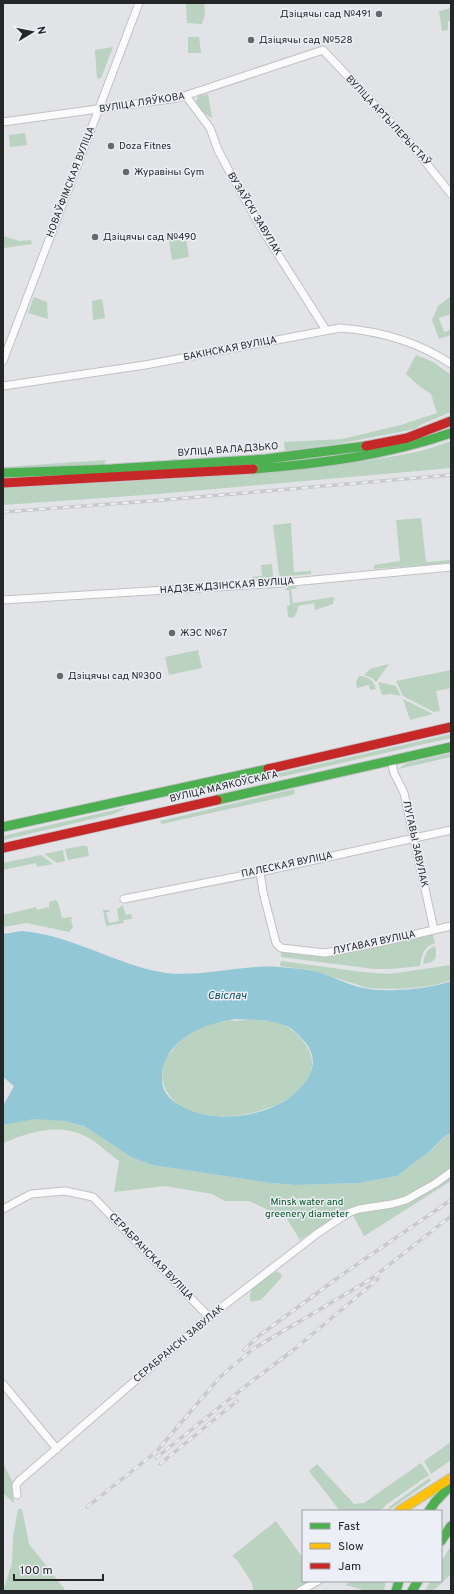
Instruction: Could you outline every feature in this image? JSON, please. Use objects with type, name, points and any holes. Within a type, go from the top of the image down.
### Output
[{"type":"main road","name":"ВУЛІЦА ВАЛАДЗЬКО","points":[[3,473],[111,469],[266,459],[363,447],[400,440],[451,421]]},
{"type":"main road","name":"ВУЛІЦА ВАЛАДЗЬКО","points":[[3,483],[265,468],[361,457],[410,446],[451,433]]},
{"type":"main road","name":"ВУЛІЦА МАЯКОЎСКАГА","points":[[3,848],[451,727]]},
{"type":"main road","name":"ВУЛІЦА МАЯКОЎСКАГА","points":[[3,827],[189,797],[451,747]]},
{"type":"main road","points":[[401,1510],[451,1478]]},
{"type":"main road","points":[[430,1510],[451,1485]]},
{"type":"main road","points":[[442,1540],[451,1526]]},
{"type":"main road","points":[[412,1591],[417,1582]]},
{"type":"street","name":"НОВАЎФІМСКАЯ ВУЛІЦА","points":[[3,361],[43,254],[68,193],[97,110],[139,3]]},
{"type":"street","name":"ВУЛІЦА ЛЯЎКОВА","points":[[3,122],[97,110],[186,96],[323,50]]},
{"type":"street","name":"ВУЛІЦА АРТЫЛЕРЫСТАЎ","points":[[323,50],[407,138],[451,194]]},
{"type":"street","name":"ВУЗАЎСКІ ЗАВУЛАК","points":[[186,96],[210,128],[218,150],[260,226],[326,330]]},
{"type":"street","name":"БАКІНСКАЯ ВУЛІЦА","points":[[3,386],[145,365],[340,328],[387,334],[421,346],[451,364]]},
{"type":"street","name":"НАДЗЕЖДЗІНСКАЯ ВУЛІЦА","points":[[3,600],[282,583],[451,567]]},
{"type":"street","name":"ЛУГАВЫ ЗАВУЛАК","points":[[391,759],[394,773],[404,793],[434,930]]},
{"type":"street","name":"ПАЛЕСКАЯ ВУЛІЦА","points":[[124,899],[260,872],[451,830]]},
{"type":"street","name":"ЛУГАВАЯ ВУЛІЦА","points":[[260,872],[263,892],[276,943],[281,948],[325,953],[373,944],[451,926]]},
{"type":"street","name":"СЕРАБРАНСКІ ЗАВУЛАК","points":[[17,1495],[16,1485],[19,1482],[209,1317],[318,1233],[348,1213],[359,1209],[399,1203],[436,1184],[451,1172]]},
{"type":"street","name":"СЕРАБРАНСКАЯ ВУЛІЦА","points":[[3,1209],[31,1194],[65,1191],[94,1197],[209,1317]]},
{"type":"street","points":[[3,1384],[57,1449]]},
{"type":"street","points":[[300,1591],[316,1582]]},
{"type":"green space","points":[[186,3],[204,3],[205,14],[202,24],[187,23]]},
{"type":"green space","points":[[451,8],[451,21],[448,21],[448,30],[442,31],[439,11]]},
{"type":"green space","points":[[188,37],[199,37],[201,53],[188,53]]},
{"type":"green space","points":[[113,47],[101,78],[97,79],[95,50]]},
{"type":"green space","points":[[208,94],[211,118],[198,108],[196,102],[198,96]]},
{"type":"green space","points":[[25,133],[27,145],[10,147],[9,135]]},
{"type":"green space","points":[[3,236],[19,241],[31,240],[32,244],[4,248]]},
{"type":"green space","points":[[186,237],[189,257],[172,260],[169,240]]},
{"type":"green space","points":[[451,296],[451,314],[439,318],[444,332],[450,330],[451,335],[439,339],[432,320],[438,306]]},
{"type":"green space","points":[[34,297],[47,302],[48,319],[28,313]]},
{"type":"green space","points":[[102,299],[105,318],[93,320],[92,301]]},
{"type":"green space","points":[[416,355],[433,362],[451,375],[451,412],[420,425],[415,429],[337,444],[285,451],[284,442],[342,439],[401,425],[437,413],[431,394],[406,374]]},
{"type":"green space","points":[[451,441],[451,468],[158,494],[3,505],[3,488],[159,480],[237,474],[384,458],[435,447]]},
{"type":"green space","points":[[106,460],[104,464],[3,470],[3,467]]},
{"type":"green space","points":[[421,518],[426,561],[451,560],[451,563],[374,569],[374,565],[400,561],[396,520]]},
{"type":"green space","points":[[291,523],[294,572],[311,571],[311,574],[281,577],[279,574],[273,525]]},
{"type":"green space","points":[[272,564],[273,577],[252,579],[252,577],[262,576],[261,565]]},
{"type":"green space","points":[[295,585],[297,589],[291,589],[293,603],[334,597],[333,604],[315,610],[314,603],[298,606],[294,617],[288,617],[287,606],[290,605],[289,590],[285,590],[288,586]]},
{"type":"green space","points":[[198,650],[202,668],[169,675],[165,657]]},
{"type":"green space","points":[[389,664],[376,682],[372,678],[364,675],[370,669]]},
{"type":"green space","points":[[451,670],[451,688],[436,691],[440,711],[434,712],[403,696],[396,681]]},
{"type":"green space","points":[[359,676],[370,679],[374,683],[376,689],[370,690],[369,685],[357,688],[356,682]]},
{"type":"green space","points":[[378,682],[396,686],[401,696],[390,694],[382,695]]},
{"type":"green space","points":[[403,699],[433,714],[410,720]]},
{"type":"green space","points":[[451,734],[451,738],[245,785],[245,783],[262,777]]},
{"type":"green space","points":[[451,753],[451,757],[398,769],[407,763]]},
{"type":"green space","points":[[294,789],[295,793],[292,795],[162,824],[160,821]]},
{"type":"green space","points":[[127,807],[114,814],[3,840],[3,836]]},
{"type":"green space","points":[[87,846],[89,856],[68,860],[65,849]]},
{"type":"green space","points":[[63,850],[65,861],[57,863],[44,854]]},
{"type":"green space","points":[[41,855],[53,864],[37,867],[36,863],[3,870],[3,863]]},
{"type":"green space","points":[[55,900],[58,902],[62,918],[73,918],[71,919],[73,927],[69,932],[27,923],[3,927],[3,915],[36,907],[37,910],[49,907],[49,902]]},
{"type":"green space","points":[[123,906],[126,915],[131,914],[132,919],[123,920],[124,923],[106,926],[103,910],[109,910],[110,912],[106,912],[109,923],[119,921],[117,910]]},
{"type":"green space","points":[[432,932],[435,943],[428,947],[422,955],[420,966],[374,969],[281,957],[281,952],[324,956]]},
{"type":"green space","points":[[435,946],[435,959],[423,964],[427,951]]},
{"type":"green space","points":[[281,961],[362,972],[389,974],[451,965],[451,980],[421,987],[388,989],[368,988],[310,970],[280,966]]},
{"type":"green space","points":[[250,1018],[265,1021],[271,1019],[284,1022],[284,1025],[295,1033],[306,1045],[312,1058],[312,1065],[308,1078],[299,1091],[277,1106],[251,1113],[235,1115],[223,1116],[198,1113],[186,1109],[176,1102],[168,1094],[162,1080],[162,1074],[165,1058],[183,1036],[195,1028],[225,1019],[238,1021]]},
{"type":"green space","name":"Minsk water and greenery diameter","points":[[44,1118],[84,1126],[131,1157],[152,1165],[270,1183],[296,1185],[359,1183],[397,1176],[434,1148],[446,1135],[451,1134],[451,1181],[364,1236],[349,1208],[300,1240],[287,1219],[249,1201],[225,1201],[212,1194],[165,1186],[114,1192],[119,1161],[91,1139],[76,1132],[55,1129],[44,1130],[23,1135],[3,1143],[3,1125],[24,1120]]},
{"type":"green space","points":[[277,1271],[282,1275],[281,1278],[261,1300],[251,1302],[251,1292],[254,1287],[262,1279]]},
{"type":"green space","points":[[451,1442],[451,1460],[431,1474],[424,1461]]},
{"type":"green space","points":[[3,1463],[12,1481],[14,1503],[4,1494]]},
{"type":"green space","points":[[421,1463],[429,1475],[387,1504],[381,1510],[339,1510],[309,1471],[317,1464],[354,1504],[364,1503]]},
{"type":"green space","points":[[429,1478],[431,1481],[389,1510],[389,1507]]},
{"type":"green space","points":[[18,1509],[22,1509],[29,1544],[66,1591],[3,1591],[12,1563],[13,1537]]},
{"type":"green space","points":[[276,1521],[302,1557],[302,1582],[309,1582],[295,1591],[253,1591],[252,1583],[237,1560],[232,1556]]},
{"type":"green space","points":[[451,1546],[451,1574],[433,1591],[425,1591],[430,1582],[442,1582],[442,1560]]},
{"type":"green space","points":[[350,1582],[386,1582],[384,1591],[361,1591],[361,1589],[345,1585]]},
{"type":"water","name":"Свіслач","points":[[22,931],[39,933],[73,943],[138,967],[170,973],[186,974],[248,968],[284,967],[318,972],[358,987],[384,990],[420,988],[451,981],[451,1134],[446,1135],[430,1151],[397,1176],[359,1183],[296,1185],[270,1183],[152,1165],[131,1157],[84,1126],[64,1121],[34,1119],[3,1125],[3,1106],[14,1086],[3,1077],[3,934]],"holes":[[[236,1019],[278,1023],[293,1030],[305,1042],[312,1054],[313,1063],[311,1072],[300,1089],[287,1100],[271,1108],[237,1116],[202,1114],[187,1109],[170,1098],[163,1086],[163,1067],[168,1055],[176,1045],[186,1036],[198,1030],[223,1021]]]},
{"type":"railway","points":[[3,512],[151,501],[451,475]]},
{"type":"railway","points":[[244,1350],[260,1335],[343,1274],[451,1200]]},
{"type":"railway","points":[[87,1507],[156,1452],[220,1377],[253,1349],[371,1279],[451,1216]]},
{"type":"railway","points":[[156,1458],[296,1348],[378,1279]]},
{"type":"railway","points":[[160,1464],[237,1401]]},
{"type":"traffic: fast","points":[[253,469],[328,461],[378,453],[427,441],[451,433]]},
{"type":"traffic: fast","points":[[3,473],[111,469],[266,459],[366,446]]},
{"type":"traffic: fast","points":[[217,800],[451,747]]},
{"type":"traffic: fast","points":[[3,827],[268,769]]},
{"type":"traffic: fast","points":[[430,1510],[451,1485]]},
{"type":"traffic: fast","points":[[442,1540],[451,1526]]},
{"type":"traffic: fast","points":[[396,1591],[399,1582]]},
{"type":"traffic: fast","points":[[412,1591],[417,1582]]},
{"type":"traffic: slow","points":[[401,1510],[451,1478]]},
{"type":"traffic: jam","points":[[366,446],[407,438],[451,421]]},
{"type":"traffic: jam","points":[[3,483],[253,469]]},
{"type":"traffic: jam","points":[[268,769],[451,727]]},
{"type":"traffic: jam","points":[[3,848],[217,800]]},
{"type":"place","name":"Дзіцячы сад №491","points":[[379,14]]},
{"type":"place","name":"Дзіцячы сад №528","points":[[251,40]]},
{"type":"place","name":"Doza Fitnes","points":[[111,146]]},
{"type":"place","name":"Журавіны Gym","points":[[126,172]]},
{"type":"place","name":"Дзіцячы сад №490","points":[[95,237]]},
{"type":"place","name":"ЖЭС №67","points":[[172,633]]},
{"type":"place","name":"Дзіцячы сад №300","points":[[60,676]]}]
